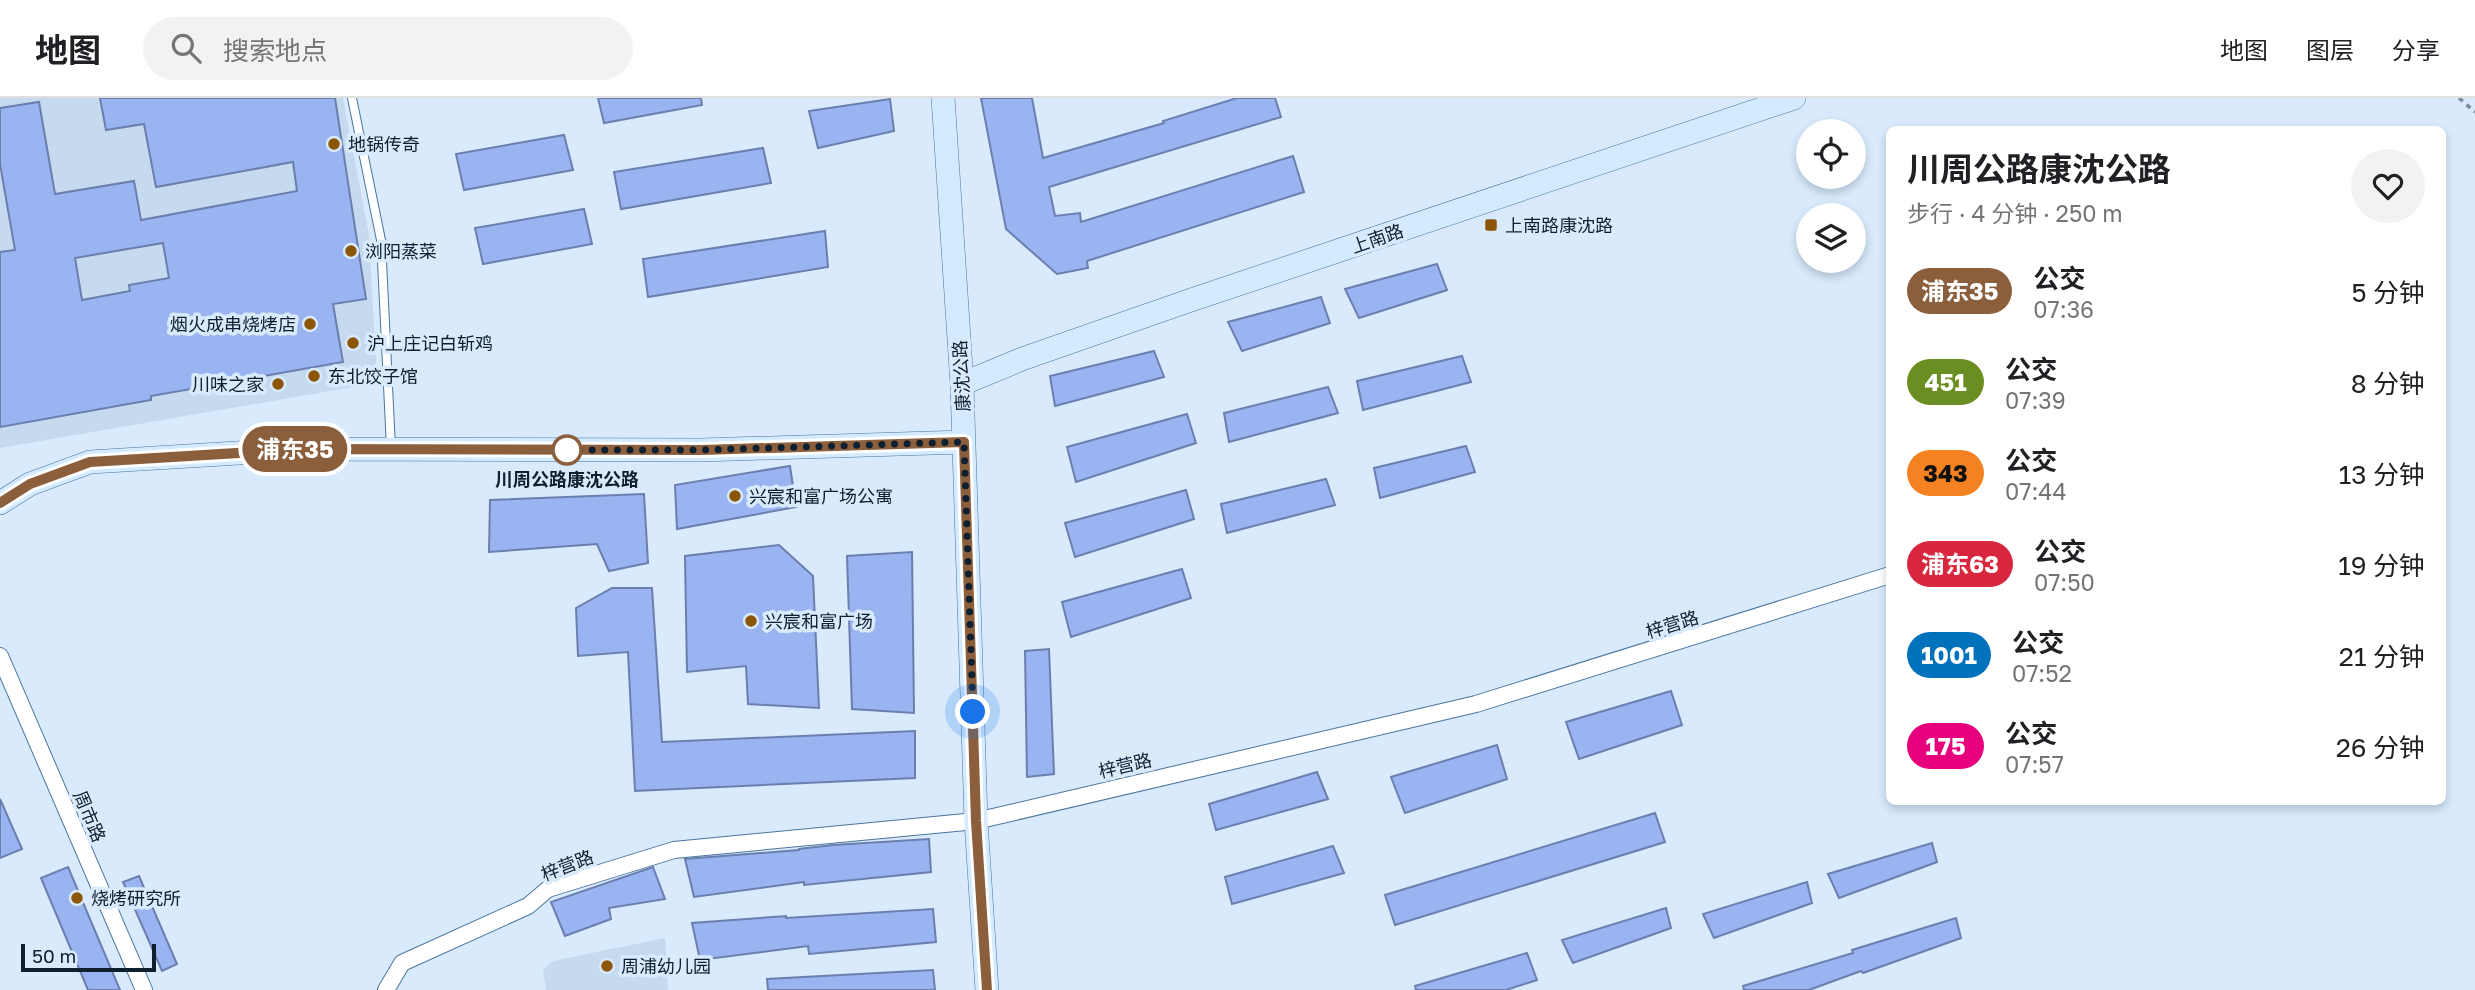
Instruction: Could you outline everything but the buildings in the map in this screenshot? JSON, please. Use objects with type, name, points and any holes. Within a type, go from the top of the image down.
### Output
[{"type":"street","name":"康沈公路","points":[[943,98],[962,384],[976,821],[987,990]]},
{"type":"street","name":"上南路","points":[[962,384],[1021,359],[1194,299],[1794,98]]},
{"type":"street","points":[[0,503],[30,484],[90,462],[303,449],[701,450],[964,442]]},
{"type":"street","name":"梓营路","points":[[386,990],[402,963],[528,906],[548,889],[674,850],[976,821],[1476,704],[1886,576]]},
{"type":"street","name":"周市路","points":[[0,656],[144,990]]},
{"type":"lane","points":[[352,98],[381,240],[391,451]]},
{"type":"path","points":[[2459,98],[2475,112]]},
{"type":"shaded area","points":[[0,98],[343,98],[369,235],[377,383],[0,448]]},
{"type":"shaded area","name":"周浦幼儿园","points":[[665,938],[668,990],[546,990],[543,970],[553,961]]},
{"type":"bus line","name":"浦东35","points":[[0,503],[30,484],[90,462],[303,449],[701,450],[964,442],[976,821],[987,990]]},
{"type":"place","name":"地锅传奇","points":[[334,144]]},
{"type":"place","name":"上南路康沈路","points":[[1491,225]]},
{"type":"place","name":"浏阳蒸菜","points":[[351,251]]},
{"type":"place","name":"烟火成串烧烤店","points":[[310,324]]},
{"type":"place","name":"沪上庄记白斩鸡","points":[[353,343]]},
{"type":"place","name":"东北饺子馆","points":[[314,376]]},
{"type":"place","name":"川味之家","points":[[278,384]]},
{"type":"place","name":"川周公路康沈公路","points":[[567,450]]},
{"type":"place","name":"兴宸和富广场公寓","points":[[735,496]]},
{"type":"place","name":"兴宸和富广场","points":[[751,621]]},
{"type":"place","name":"烧烤研究所","points":[[77,898]]},
{"type":"place","name":"周浦幼儿园","points":[[607,966]]},
{"type":"route","points":[[567,450],[701,450],[964,442],[973,712]]}]
